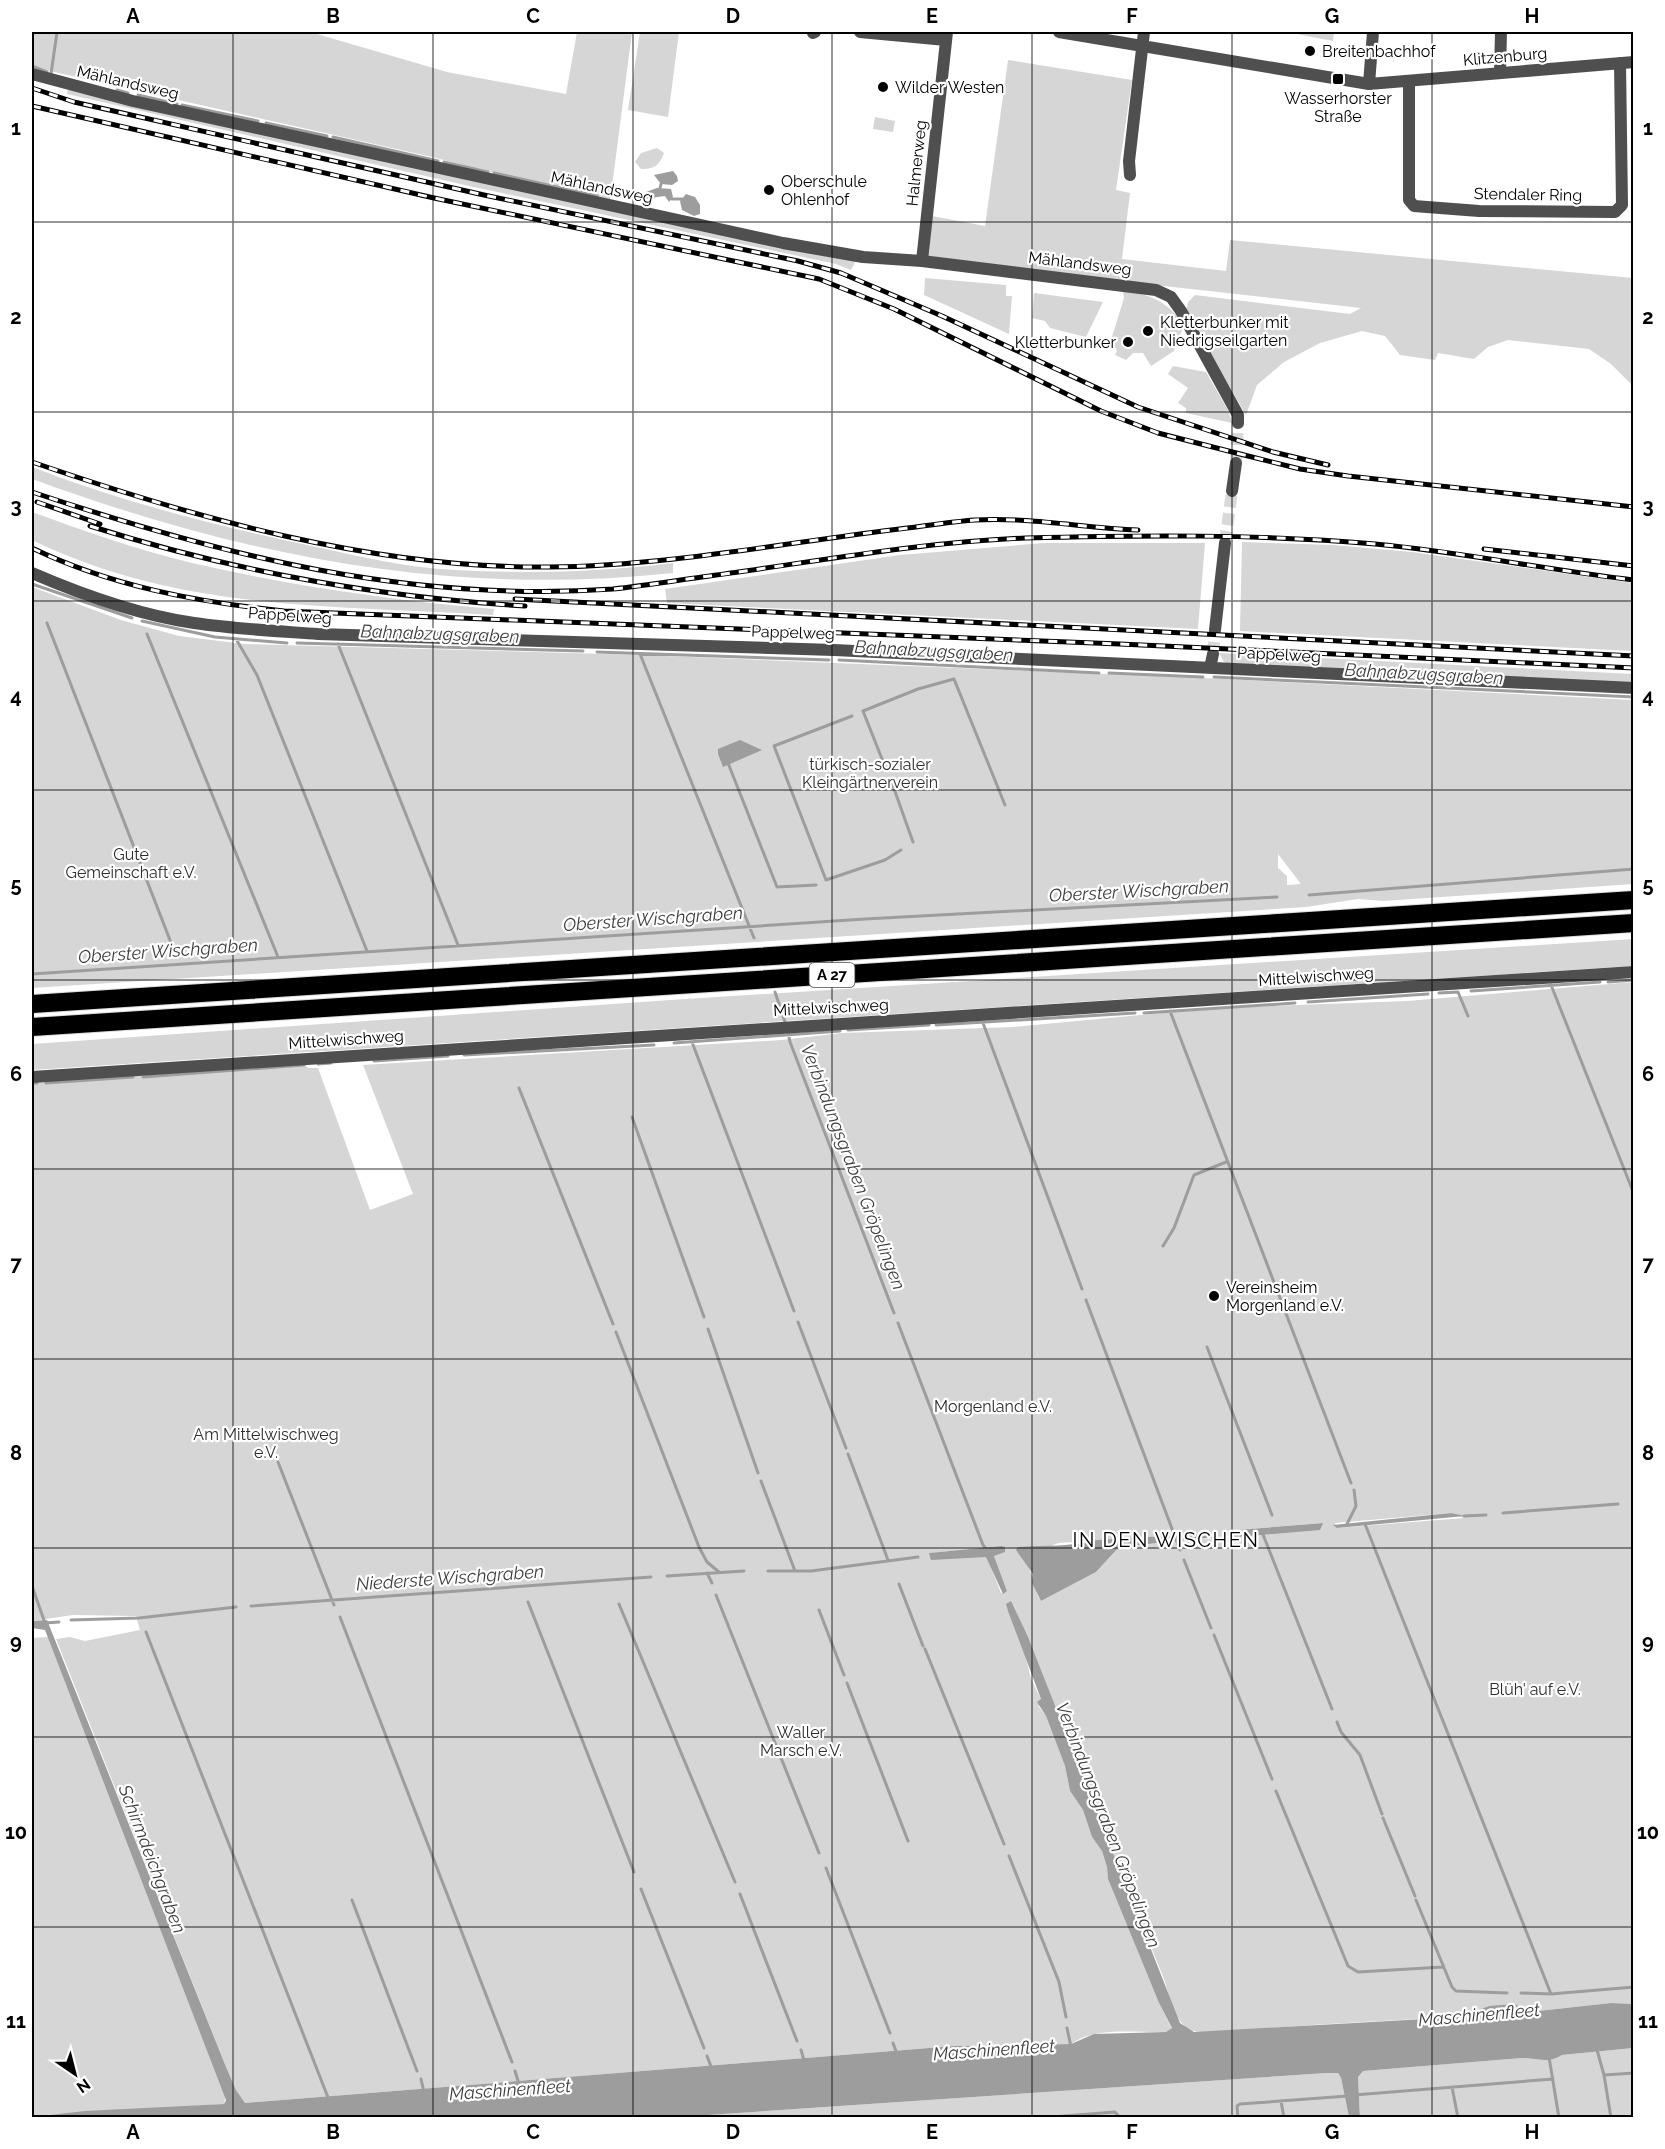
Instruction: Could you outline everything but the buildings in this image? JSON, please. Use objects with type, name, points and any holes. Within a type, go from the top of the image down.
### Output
[{"type":"highway","name":"A 27","points":[[32,1004],[1634,900]]},
{"type":"highway","name":"A 27","points":[[32,1027],[1634,922]]},
{"type":"street","points":[[860,32],[946,36]]},
{"type":"street","name":"Klitzenburg","points":[[1059,32],[1368,84],[1634,62]]},
{"type":"street","points":[[1130,176],[1129,161],[1144,32]]},
{"type":"street","points":[[1368,84],[1373,32]]},
{"type":"street","points":[[1500,73],[1501,32]]},
{"type":"street","name":"Halmerweg","points":[[922,261],[946,36]]},
{"type":"street","name":"Stendaler Ring","points":[[1409,81],[1409,200],[1414,206],[1479,211],[1615,212],[1622,206],[1620,63]]},
{"type":"street","name":"Mählandsweg","points":[[32,74],[133,101],[783,243],[863,257],[922,261],[1156,290],[1171,297],[1181,310],[1238,415],[1238,423]]},
{"type":"street","points":[[1232,492],[1236,463]]},
{"type":"street","points":[[1215,630],[1225,543]]},
{"type":"street","name":"Pappelweg","points":[[32,573],[105,602],[192,623],[245,629],[330,634],[661,643],[1634,688]]},
{"type":"street","points":[[1210,668],[1213,654]]},
{"type":"street","name":"Mittelwischweg","points":[[32,1077],[1634,972]]},
{"type":"green space","points":[[32,32],[310,32],[447,72],[566,94],[577,32],[632,32],[610,202],[432,157],[32,67]]},
{"type":"green space","points":[[640,32],[679,32],[668,117],[628,110]]},
{"type":"green space","points":[[1297,32],[1334,32],[1333,41],[1297,34]]},
{"type":"green space","points":[[1008,60],[1132,80],[1116,190],[1130,193],[1122,259],[1226,271],[1230,240],[1633,278],[1633,386],[1611,364],[1589,349],[1508,340],[1488,347],[1474,359],[1438,353],[1435,360],[1400,355],[1385,336],[1362,331],[1320,343],[1284,362],[1257,385],[1246,415],[1186,312],[1188,302],[1195,295],[1350,314],[1361,308],[1119,281],[929,256],[932,216],[985,226]]},
{"type":"green space","points":[[68,89],[856,260],[851,270],[836,264],[469,186],[67,94]]},
{"type":"green space","points":[[875,117],[895,121],[893,132],[873,129]]},
{"type":"green space","points":[[657,148],[664,153],[658,164],[641,169],[635,162],[641,153]]},
{"type":"green space","points":[[925,278],[1006,285],[1006,296],[1012,296],[1009,334],[924,295]]},
{"type":"green space","name":"Kletterbunker mit Niedrigseilgarten","points":[[1123,291],[1142,294],[1158,300],[1172,310],[1184,325],[1174,351],[1151,366],[1143,353],[1133,353],[1126,360],[1115,355],[1117,351],[1111,340],[1124,298]]},
{"type":"green space","points":[[1034,293],[1103,302],[1086,337],[1050,328],[1045,321],[1032,318]]},
{"type":"green space","points":[[1173,366],[1206,372],[1229,412],[1232,423],[1186,413],[1186,408],[1178,403],[1188,388],[1168,374]]},
{"type":"green space","points":[[32,467],[135,502],[205,521],[401,564],[437,569],[537,572],[673,563],[673,573],[589,579],[507,579],[427,574],[347,564],[268,549],[189,530],[111,506],[32,479]]},
{"type":"green space","points":[[32,512],[131,546],[192,563],[267,579],[342,591],[494,609],[493,615],[258,601],[201,593],[144,581],[88,563],[32,540]]},
{"type":"green space","points":[[1242,542],[1333,545],[1412,552],[1633,583],[1633,651],[1240,631]]},
{"type":"green space","points":[[1044,543],[1205,543],[1198,629],[667,603],[665,589],[900,555]]},
{"type":"green space","points":[[32,587],[121,620],[179,636],[244,644],[641,655],[1204,678],[1633,700],[1633,884],[1383,901],[1358,899],[1306,907],[32,988]],"holes":[[[1278,854],[1301,884],[1287,885],[1287,876],[1278,868]]]},
{"type":"green space","points":[[1219,653],[1633,674],[1633,684],[1232,665],[1224,662]]},
{"type":"green space","points":[[1633,939],[1633,966],[32,1070],[32,1044],[685,999]]},
{"type":"green space","points":[[1633,982],[1633,2004],[1611,2003],[1529,2012],[1489,2006],[1460,2017],[1218,2032],[1191,2030],[1180,2021],[1173,2008],[1164,1979],[1013,1605],[1031,1679],[1041,1699],[1039,1707],[1046,1716],[1065,1766],[1070,1791],[1083,1810],[1092,1837],[1102,1851],[1108,1879],[1172,2029],[1166,2032],[1104,2033],[1081,2038],[1071,2044],[954,2046],[245,2103],[236,2090],[226,2067],[56,1639],[70,1637],[85,1641],[140,1630],[136,1616],[73,1615],[32,1621],[32,1080],[304,1064],[308,1068],[318,1068],[370,1210],[413,1194],[363,1065],[781,1040],[842,1033],[1013,1027],[1215,1008],[1407,1001]],"holes":[[[1451,1513],[1464,1518],[1337,1528],[1335,1523]],[[1322,1523],[1236,1537],[1238,1530]],[[1212,1533],[1217,1538],[1119,1547],[1096,1572],[1041,1601],[1027,1564],[1055,1544]],[[1001,1546],[994,1556],[1007,1591],[1001,1593],[987,1557],[929,1553]]]},
{"type":"green space","points":[[48,1637],[226,2093],[224,2104],[32,2116],[32,1638]]},
{"type":"green space","points":[[1633,2048],[1633,2117],[1360,2117],[1358,2077],[1363,2071],[1522,2058],[1547,2060],[1562,2055]]},
{"type":"green space","points":[[1338,2073],[1341,2078],[1349,2117],[663,2118]]},
{"type":"water","points":[[673,171],[678,181],[672,185],[661,184],[654,175]]},
{"type":"water","points":[[657,188],[671,189],[673,197],[669,202],[665,196],[643,199],[646,192]]},
{"type":"water","points":[[686,194],[695,197],[700,205],[700,214],[694,216],[682,210],[680,201]]},
{"type":"water","points":[[740,740],[762,750],[723,767],[718,749]]},
{"type":"water","points":[[1451,1513],[1465,1516],[1337,1528],[1333,1525]]},
{"type":"water","points":[[1323,1523],[1320,1530],[1236,1537],[1226,1534],[1238,1530]]},
{"type":"water","points":[[1212,1533],[1218,1537],[1119,1547],[1096,1572],[1041,1601],[1032,1583],[1033,1574],[1016,1550],[1018,1547],[1068,1545],[1097,1540]]},
{"type":"water","points":[[1005,1547],[1005,1552],[994,1556],[1007,1591],[1003,1594],[986,1557],[931,1560],[929,1553]]},
{"type":"water","name":"Maschinenfleet","points":[[1011,1601],[1028,1637],[1180,2023],[1194,2032],[1460,2017],[1489,2006],[1515,2004],[1529,2012],[1611,2003],[1633,2004],[1633,2048],[1562,2055],[1547,2060],[1522,2058],[1363,2071],[1358,2077],[1360,2118],[1349,2117],[1338,2073],[663,2118],[32,2117],[85,2111],[224,2104],[226,2100],[45,1630],[32,1628],[32,1621],[47,1620],[226,2067],[236,2090],[245,2103],[954,2046],[1071,2044],[1094,2034],[1166,2032],[1172,2028],[1159,2003],[1108,1879],[1102,1851],[1092,1837],[1083,1810],[1070,1791],[1065,1766],[1046,1716],[1037,1702],[1041,1699],[1006,1604]]},
{"type":"waterway","points":[[51,74],[57,32]]},
{"type":"waterway","points":[[32,66],[47,72]]},
{"type":"waterway","points":[[117,90],[128,93]]},
{"type":"waterway","points":[[138,95],[177,104]]},
{"type":"waterway","points":[[182,105],[258,121]]},
{"type":"waterway","points":[[266,123],[327,136]]},
{"type":"waterway","points":[[333,137],[438,161]]},
{"type":"waterway","points":[[444,162],[488,172]]},
{"type":"waterway","points":[[494,173],[597,196]]},
{"type":"waterway","points":[[660,188],[661,184]]},
{"type":"waterway","points":[[672,199],[682,199]]},
{"type":"waterway","name":"Bahnabzugsgraben","points":[[32,584],[132,618]]},
{"type":"waterway","name":"Bahnabzugsgraben","points":[[142,621],[215,637],[287,643]]},
{"type":"waterway","points":[[47,623],[175,953]]},
{"type":"waterway","points":[[147,634],[278,957]]},
{"type":"waterway","points":[[236,639],[257,675],[367,951]]},
{"type":"waterway","name":"Bahnabzugsgraben","points":[[297,643],[583,651]]},
{"type":"waterway","points":[[338,644],[458,945]]},
{"type":"waterway","name":"Bahnabzugsgraben","points":[[597,652],[829,660]]},
{"type":"waterway","name":"Verbindungsgraben Gröpelingen","points":[[640,654],[754,938]]},
{"type":"waterway","name":"Bahnabzugsgraben","points":[[839,660],[1099,673]]},
{"type":"waterway","name":"Bahnabzugsgraben","points":[[1109,673],[1203,677]]},
{"type":"waterway","name":"Bahnabzugsgraben","points":[[1214,677],[1634,697]]},
{"type":"waterway","points":[[886,769],[863,711],[918,689],[954,679],[1005,805]]},
{"type":"waterway","points":[[852,716],[774,746],[826,880],[885,860],[901,850]]},
{"type":"waterway","points":[[728,763],[777,887],[816,885]]},
{"type":"waterway","points":[[892,783],[913,842]]},
{"type":"waterway","name":"Oberster Wischgraben","points":[[1309,895],[1634,869]]},
{"type":"waterway","name":"Oberster Wischgraben","points":[[32,974],[865,919],[1277,897]]},
{"type":"waterway","points":[[1608,982],[1634,980]]},
{"type":"waterway","points":[[1471,991],[1600,982]]},
{"type":"waterway","points":[[1551,985],[1634,1194]]},
{"type":"waterway","name":"Verbindungsgraben Gröpelingen","points":[[775,992],[785,1022]]},
{"type":"waterway","points":[[1439,993],[1458,992],[1468,1016]]},
{"type":"waterway","points":[[1308,1002],[1428,994]]},
{"type":"waterway","points":[[1144,1013],[1295,1003]]},
{"type":"waterway","points":[[1170,1011],[1351,1483]]},
{"type":"waterway","points":[[936,1025],[1135,1013]]},
{"type":"waterway","points":[[983,1023],[1082,1289]]},
{"type":"waterway","points":[[848,1030],[929,1025]]},
{"type":"waterway","points":[[674,1043],[840,1031]]},
{"type":"waterway","name":"Verbindungsgraben Gröpelingen","points":[[788,1032],[894,1313]]},
{"type":"waterway","points":[[692,1042],[794,1311]]},
{"type":"waterway","points":[[464,1055],[654,1045]]},
{"type":"waterway","points":[[374,1061],[448,1056]]},
{"type":"waterway","points":[[318,1064],[331,1063]]},
{"type":"waterway","points":[[143,1077],[304,1065]]},
{"type":"waterway","points":[[46,1083],[133,1077]]},
{"type":"waterway","points":[[32,1083],[37,1083]]},
{"type":"waterway","points":[[519,1088],[613,1324]]},
{"type":"waterway","points":[[632,1117],[704,1317]]},
{"type":"waterway","points":[[1163,1246],[1174,1228],[1194,1175],[1226,1162]]},
{"type":"waterway","points":[[1086,1300],[1180,1550]]},
{"type":"waterway","points":[[798,1322],[846,1448]]},
{"type":"waterway","name":"Verbindungsgraben Gröpelingen","points":[[898,1323],[983,1545],[987,1550]]},
{"type":"waterway","points":[[708,1329],[758,1473]]},
{"type":"waterway","points":[[616,1332],[699,1547],[707,1562],[719,1572]]},
{"type":"waterway","points":[[1207,1347],[1272,1515]]},
{"type":"waterway","points":[[848,1454],[888,1560]]},
{"type":"waterway","points":[[278,1462],[334,1605]]},
{"type":"waterway","points":[[761,1481],[795,1571]]},
{"type":"waterway","points":[[1347,1524],[1356,1506],[1354,1490]]},
{"type":"waterway","name":"Niederste Wischgraben","points":[[1503,1513],[1618,1504]]},
{"type":"waterway","name":"Niederste Wischgraben","points":[[1464,1516],[1486,1515]]},
{"type":"waterway","points":[[1365,1524],[1551,1994]]},
{"type":"waterway","points":[[1262,1532],[1332,1709]]},
{"type":"waterway","name":"Niederste Wischgraben","points":[[768,1571],[811,1571],[918,1557]]},
{"type":"waterway","points":[[1184,1560],[1211,1628]]},
{"type":"waterway","name":"Niederste Wischgraben","points":[[667,1576],[744,1571]]},
{"type":"waterway","points":[[707,1573],[712,1583]]},
{"type":"waterway","name":"Niederste Wischgraben","points":[[251,1606],[651,1577]]},
{"type":"waterway","points":[[899,1584],[923,1646]]},
{"type":"waterway","points":[[32,1586],[45,1623],[59,1622]]},
{"type":"waterway","points":[[716,1595],[819,1853]]},
{"type":"waterway","points":[[528,1602],[634,1872]]},
{"type":"waterway","points":[[619,1604],[735,1882]]},
{"type":"waterway","name":"Niederste Wischgraben","points":[[71,1620],[139,1618],[236,1607]]},
{"type":"waterway","points":[[819,1610],[844,1675]]},
{"type":"waterway","points":[[340,1617],[512,2062]]},
{"type":"waterway","points":[[146,1632],[329,2100]]},
{"type":"waterway","points":[[1214,1635],[1272,1779]]},
{"type":"waterway","points":[[925,1649],[1004,1844]]},
{"type":"waterway","points":[[847,1683],[908,1841]]},
{"type":"waterway","points":[[1337,1722],[1341,1732],[1360,1755],[1382,1814]]},
{"type":"waterway","points":[[1276,1791],[1348,1966],[1358,1972],[1443,1967]]},
{"type":"waterway","points":[[1383,1818],[1415,1896]]},
{"type":"waterway","points":[[1009,1856],[1059,1982],[1066,2017]]},
{"type":"waterway","points":[[826,1868],[890,2033]]},
{"type":"waterway","points":[[641,1889],[704,2048]]},
{"type":"waterway","points":[[740,1894],[797,2041]]},
{"type":"waterway","points":[[352,1900],[417,2071]]},
{"type":"waterway","name":"Maschinenfleet","points":[[1416,1900],[1452,1987],[1456,1991],[1507,1993]]},
{"type":"waterway","name":"Maschinenfleet","points":[[1521,1993],[1551,1994],[1634,1987]]},
{"type":"waterway","points":[[1067,2028],[1071,2047]]},
{"type":"waterway","points":[[893,2043],[897,2054]]},
{"type":"waterway","points":[[801,2050],[804,2060]]},
{"type":"waterway","points":[[1597,2050],[1604,2075],[1634,2073]]},
{"type":"waterway","points":[[707,2056],[712,2069]]},
{"type":"waterway","points":[[1549,2057],[1559,2118]]},
{"type":"waterway","name":"Maschinenfleet","points":[[515,2071],[519,2084]]},
{"type":"waterway","points":[[1604,2075],[1611,2118]]},
{"type":"waterway","points":[[421,2079],[424,2092]]},
{"type":"waterway","points":[[1354,2095],[1553,2079]]},
{"type":"waterway","points":[[1452,2087],[1458,2118]]},
{"type":"waterway","points":[[1238,2118],[1237,2106],[1240,2104],[1348,2096]]},
{"type":"waterway","points":[[1281,2101],[1284,2118]]},
{"type":"waterway","points":[[1039,2118],[1115,2112],[1120,2118]]},
{"type":"tunnel","points":[[1236,463],[1238,423]]},
{"type":"tunnel","points":[[1225,543],[1232,491]]},
{"type":"tunnel","points":[[1213,654],[1215,630]]},
{"type":"railway","points":[[32,88],[74,102],[484,195],[798,261],[841,273],[942,316],[1138,407],[1273,452],[1328,465]]},
{"type":"railway","points":[[32,106],[434,198],[819,279],[894,309],[1101,411],[1158,433],[1248,456],[1300,469],[1348,476],[1634,507]]},
{"type":"railway","points":[[32,462],[157,502],[286,536],[417,559],[483,565],[549,567],[635,563],[975,520],[1037,521],[1138,530]]},
{"type":"railway","points":[[32,492],[175,536],[246,555],[318,570],[463,589],[537,591],[613,589],[945,544],[1026,538],[1113,536],[1245,537],[1375,544],[1634,580]]},
{"type":"railway","points":[[37,502],[100,524]]},
{"type":"railway","points":[[90,526],[197,556],[305,580],[414,596],[525,606]]},
{"type":"railway","points":[[32,548],[92,573],[123,582],[219,603],[284,611],[1120,644],[1634,668]]},
{"type":"railway","points":[[1484,549],[1634,566]]},
{"type":"railway","points":[[515,599],[1634,656]]},
{"type":"place","name":"Breitenbachhof","points":[[1310,51]]},
{"type":"place","name":"Wasserhorster Straße","points":[[1338,79]]},
{"type":"place","name":"Wilder Westen","points":[[883,87]]},
{"type":"place","name":"Oberschule Ohlenhof","points":[[769,190]]},
{"type":"place","name":"Kletterbunker mit Niedrigseilgarten","points":[[1148,331]]},
{"type":"place","name":"Kletterbunker","points":[[1128,342]]},
{"type":"place","name":"Vereinsheim Morgenland e.V.","points":[[1214,1296]]},
{"type":"district","name":"IN DEN WISCHEN","points":[[1166,1540]]},
{"type":"park label","name":"türkisch-sozialer Kleingärtnerverein","points":[[870,773]]},
{"type":"park label","name":"Gute Gemeinschaft e.V.","points":[[131,863]]},
{"type":"park label","name":"Morgenland e.V.","points":[[993,1406]]},
{"type":"park label","name":"Am Mittelwischweg e.V.","points":[[266,1443]]},
{"type":"park label","name":"Blüh' auf e.V.","points":[[1535,1689]]},
{"type":"park label","name":"Waller Marsch e.V.","points":[[801,1741]]},
{"type":"water label","name":"Schirmdeichgraben","points":[[152,1859]]}]
